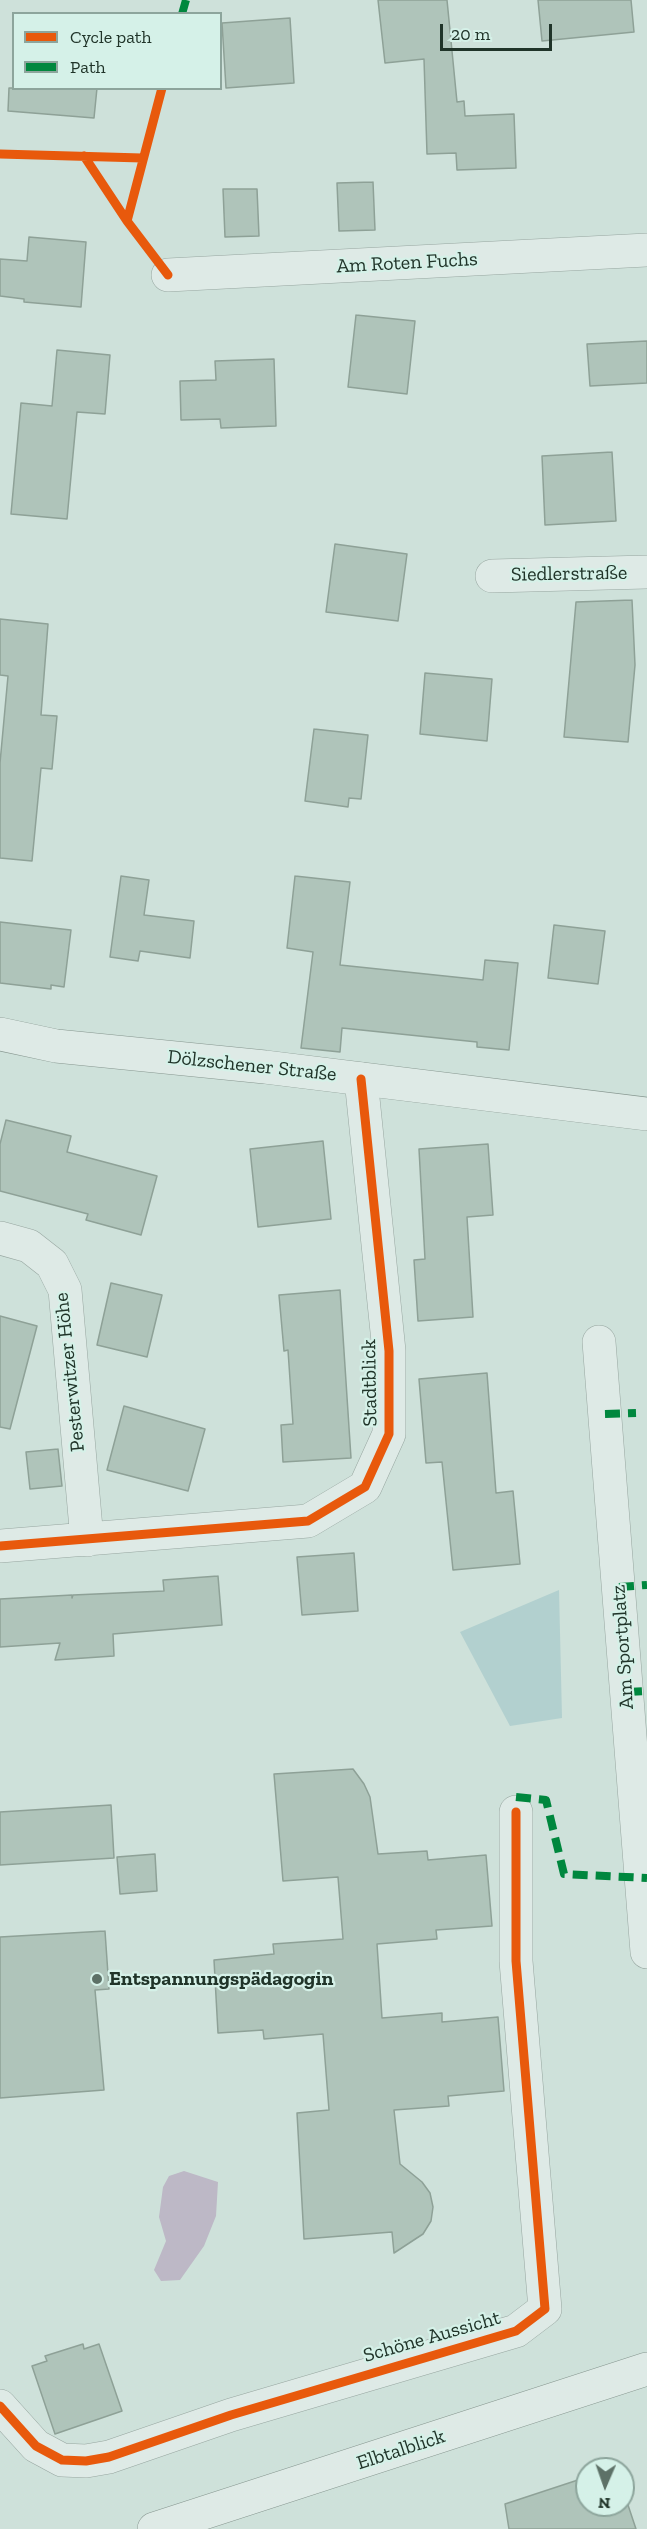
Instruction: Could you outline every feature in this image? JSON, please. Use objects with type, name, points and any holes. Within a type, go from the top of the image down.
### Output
[{"type":"street","name":"Am Roten Fuchs","points":[[168,274],[647,249]]},
{"type":"street","name":"Siedlerstraße","points":[[492,576],[647,572]]},
{"type":"street","name":"Dölzschener Straße","points":[[0,1034],[56,1046],[647,1113]]},
{"type":"street","name":"Stadtblick","points":[[0,1546],[308,1521],[365,1487],[389,1434],[389,1351],[362,1079]]},
{"type":"street","name":"Pesterwitzer Höhe","points":[[0,1238],[29,1246],[52,1264],[64,1290],[87,1540]]},
{"type":"street","name":"Am Sportplatz","points":[[599,1342],[647,1952]]},
{"type":"street","name":"Schöne Aussicht","points":[[0,2406],[36,2446],[62,2460],[94,2460],[110,2457],[231,2415],[516,2331],[545,2309],[516,1962],[516,1812]]},
{"type":"street","name":"Elbtalblick","points":[[154,2529],[647,2369]]},
{"type":"shaded area","points":[[559,1590],[562,1718],[510,1726],[460,1632]]},
{"type":"shaded area","points":[[184,2171],[218,2182],[216,2216],[204,2246],[180,2280],[161,2281],[154,2270],[166,2241],[159,2217],[163,2187],[169,2176]]},
{"type":"building","points":[[378,0],[447,0],[457,102],[464,101],[465,116],[514,114],[516,168],[457,170],[456,153],[427,154],[424,59],[385,63]]},
{"type":"building","points":[[538,0],[631,0],[634,32],[542,41]]},
{"type":"building","points":[[290,18],[294,83],[226,88],[222,23]]},
{"type":"building","points":[[9,88],[12,90],[97,90],[94,118],[8,111]]},
{"type":"building","points":[[373,182],[375,230],[339,231],[337,183]]},
{"type":"building","points":[[223,189],[257,189],[259,236],[225,237]]},
{"type":"building","points":[[29,237],[86,242],[81,307],[24,302],[24,299],[0,296],[0,259],[27,261]]},
{"type":"building","points":[[356,315],[415,321],[407,394],[348,387]]},
{"type":"building","points":[[647,341],[647,383],[590,386],[587,344]]},
{"type":"building","points":[[57,350],[110,355],[105,414],[77,412],[67,519],[11,514],[21,403],[52,406]]},
{"type":"building","points":[[274,359],[276,426],[221,428],[220,419],[181,420],[180,381],[216,380],[215,361]]},
{"type":"building","points":[[612,452],[616,521],[545,525],[542,456]]},
{"type":"building","points":[[335,544],[407,554],[398,621],[326,612]]},
{"type":"building","points":[[632,600],[635,665],[628,742],[564,737],[576,602]]},
{"type":"building","points":[[0,619],[48,624],[41,715],[57,716],[52,769],[41,768],[32,861],[0,858],[0,763],[8,676],[0,675]]},
{"type":"building","points":[[425,673],[492,679],[487,741],[420,734]]},
{"type":"building","points":[[314,729],[368,735],[361,799],[349,798],[348,807],[305,801]]},
{"type":"building","points":[[121,876],[149,880],[144,915],[194,921],[190,958],[140,951],[138,961],[110,957]]},
{"type":"building","points":[[295,876],[350,882],[340,965],[483,980],[485,960],[518,963],[509,1050],[477,1047],[477,1042],[342,1028],[340,1052],[301,1048],[313,952],[287,948]]},
{"type":"building","points":[[0,922],[71,930],[64,987],[51,985],[51,989],[0,983]]},
{"type":"building","points":[[554,925],[605,931],[598,984],[548,978]]},
{"type":"building","points":[[6,1120],[71,1136],[67,1152],[157,1176],[141,1235],[86,1220],[88,1214],[0,1191],[0,1144]]},
{"type":"building","points":[[323,1141],[331,1219],[258,1227],[250,1149]]},
{"type":"building","points":[[488,1144],[493,1215],[467,1217],[473,1317],[418,1321],[414,1260],[425,1259],[419,1149]]},
{"type":"building","points":[[111,1283],[162,1295],[147,1357],[97,1345]]},
{"type":"building","points":[[340,1290],[351,1458],[283,1462],[281,1425],[293,1424],[288,1350],[284,1351],[279,1295]]},
{"type":"building","points":[[0,1316],[37,1326],[10,1429],[0,1427]]},
{"type":"building","points":[[487,1373],[496,1493],[513,1491],[520,1564],[453,1570],[442,1462],[426,1463],[419,1379]]},
{"type":"building","points":[[124,1406],[205,1429],[188,1491],[107,1470]]},
{"type":"building","points":[[58,1449],[62,1486],[30,1489],[26,1452]]},
{"type":"building","points":[[354,1553],[358,1611],[302,1615],[297,1557]]},
{"type":"building","points":[[218,1576],[222,1625],[113,1634],[114,1656],[55,1660],[60,1643],[0,1647],[0,1599],[72,1595],[72,1598],[73,1595],[164,1591],[163,1580]]},
{"type":"building","points":[[353,1769],[370,1797],[378,1854],[427,1851],[428,1860],[486,1855],[492,1926],[436,1930],[437,1939],[377,1944],[382,2018],[442,2013],[442,2022],[498,2017],[504,2091],[448,2096],[449,2106],[394,2110],[400,2164],[422,2182],[430,2193],[433,2207],[431,2221],[423,2234],[394,2253],[392,2232],[304,2239],[297,2113],[329,2110],[323,2034],[264,2039],[263,2030],[218,2033],[214,1960],[274,1954],[273,1944],[343,1939],[338,1877],[283,1881],[274,1774]]},
{"type":"building","points":[[111,1805],[114,1858],[0,1865],[0,1812]]},
{"type":"building","points":[[155,1854],[157,1891],[120,1894],[117,1857]]},
{"type":"building","points":[[105,1931],[109,1989],[95,1990],[104,2090],[0,2098],[0,1937]]},
{"type":"building","points":[[83,2344],[84,2349],[99,2344],[122,2411],[55,2434],[32,2366],[47,2361],[45,2356]]},
{"type":"building","points":[[575,2481],[575,2517],[632,2517],[636,2529],[509,2529],[505,2504]]},
{"type":"marked path","points":[[183,12],[186,0]]},
{"type":"marked path","points":[[605,1414],[636,1413]]},
{"type":"marked path","points":[[619,1587],[647,1585]]},
{"type":"marked path","points":[[627,1692],[647,1691]]},
{"type":"marked path","points":[[516,1797],[546,1800],[564,1874],[647,1878]]},
{"type":"cycle path","points":[[127,221],[161,90]]},
{"type":"cycle path","points":[[0,154],[142,158]]},
{"type":"cycle path","points":[[84,156],[127,221],[168,275]]},
{"type":"cycle path","points":[[0,1546],[308,1521],[365,1487],[389,1434],[389,1351],[361,1079]]},
{"type":"cycle path","points":[[0,2406],[36,2446],[62,2460],[86,2461],[109,2457],[231,2415],[516,2331],[545,2309],[516,1961],[516,1812]]},
{"type":"place","name":"Entspannungspädagogin","points":[[97,1979]]}]
